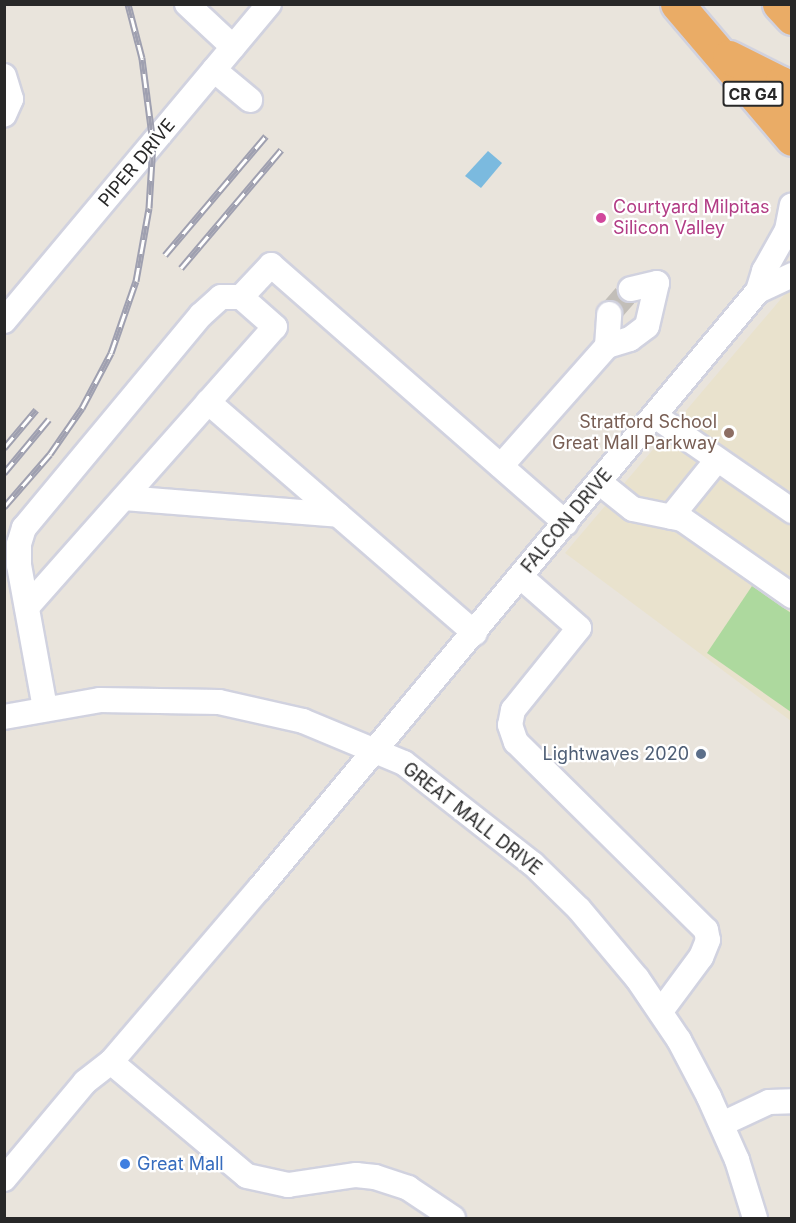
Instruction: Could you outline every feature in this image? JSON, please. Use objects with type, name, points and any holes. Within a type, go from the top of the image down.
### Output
[{"type":"highway","name":"CR G4","points":[[677,4],[792,139]]},
{"type":"highway","points":[[779,4],[792,18]]},
{"type":"highway","points":[[714,49],[781,83],[792,94]]},
{"type":"street","points":[[187,4],[233,47]]},
{"type":"street","name":"PIPER DRIVE","points":[[7,313],[269,4]]},
{"type":"street","points":[[214,70],[250,100]]},
{"type":"street","points":[[4,75],[11,99],[4,115]]},
{"type":"street","name":"FALCON DRIVE","points":[[4,1179],[85,1083],[111,1062],[475,633],[758,291],[764,271],[787,230],[792,205]]},
{"type":"street","points":[[242,297],[271,265],[566,523]]},
{"type":"street","name":"FALCON DRIVE","points":[[758,291],[792,275]]},
{"type":"street","points":[[501,466],[607,346],[630,339],[647,326],[657,283],[631,289]]},
{"type":"street","points":[[27,607],[275,327],[242,297],[221,297],[201,315],[24,528],[19,544],[19,565],[45,708]]},
{"type":"street","points":[[607,346],[609,314]]},
{"type":"street","points":[[208,402],[475,633]]},
{"type":"street","points":[[654,416],[792,512]]},
{"type":"street","points":[[671,517],[717,460]]},
{"type":"street","points":[[599,482],[633,509],[682,519],[792,596]]},
{"type":"street","points":[[124,498],[338,515]]},
{"type":"street","points":[[521,577],[579,628],[513,710],[510,725],[516,742],[706,930],[708,940],[701,957],[661,1011]]},
{"type":"street","name":"GREAT MALL DRIVE","points":[[4,717],[45,708],[134,698],[219,702],[303,721],[375,750],[427,779],[533,864],[602,934],[661,1011],[722,1124],[755,1218]]},
{"type":"street","points":[[111,1062],[248,1176],[288,1185],[347,1176],[375,1177],[408,1188],[453,1218]]},
{"type":"street","points":[[722,1124],[769,1102],[792,1101]]},
{"type":"shaded area","name":"Stratford School Great Mall Parkway","points":[[791,287],[791,721],[565,553]]},
{"type":"green space","points":[[752,586],[791,613],[791,712],[707,653]]},
{"type":"water","points":[[488,151],[502,163],[481,188],[465,176]]},
{"type":"tunnel","points":[[609,314],[631,289]]},
{"type":"railway","points":[[4,507],[50,454],[82,408],[111,353],[136,281],[149,208],[153,143],[142,58],[128,4]]},
{"type":"railway","points":[[165,255],[266,136]]},
{"type":"railway","points":[[181,268],[281,150]]},
{"type":"railway","points":[[4,448],[36,410]]},
{"type":"railway","points":[[4,473],[49,419]]},
{"type":"place","name":"Courtyard Milpitas Silicon Valley","points":[[601,218]]},
{"type":"place","name":"Stratford School Great Mall Parkway","points":[[729,433]]},
{"type":"place","name":"Lightwaves 2020","points":[[701,754]]},
{"type":"place","name":"Great Mall","points":[[125,1164]]}]
